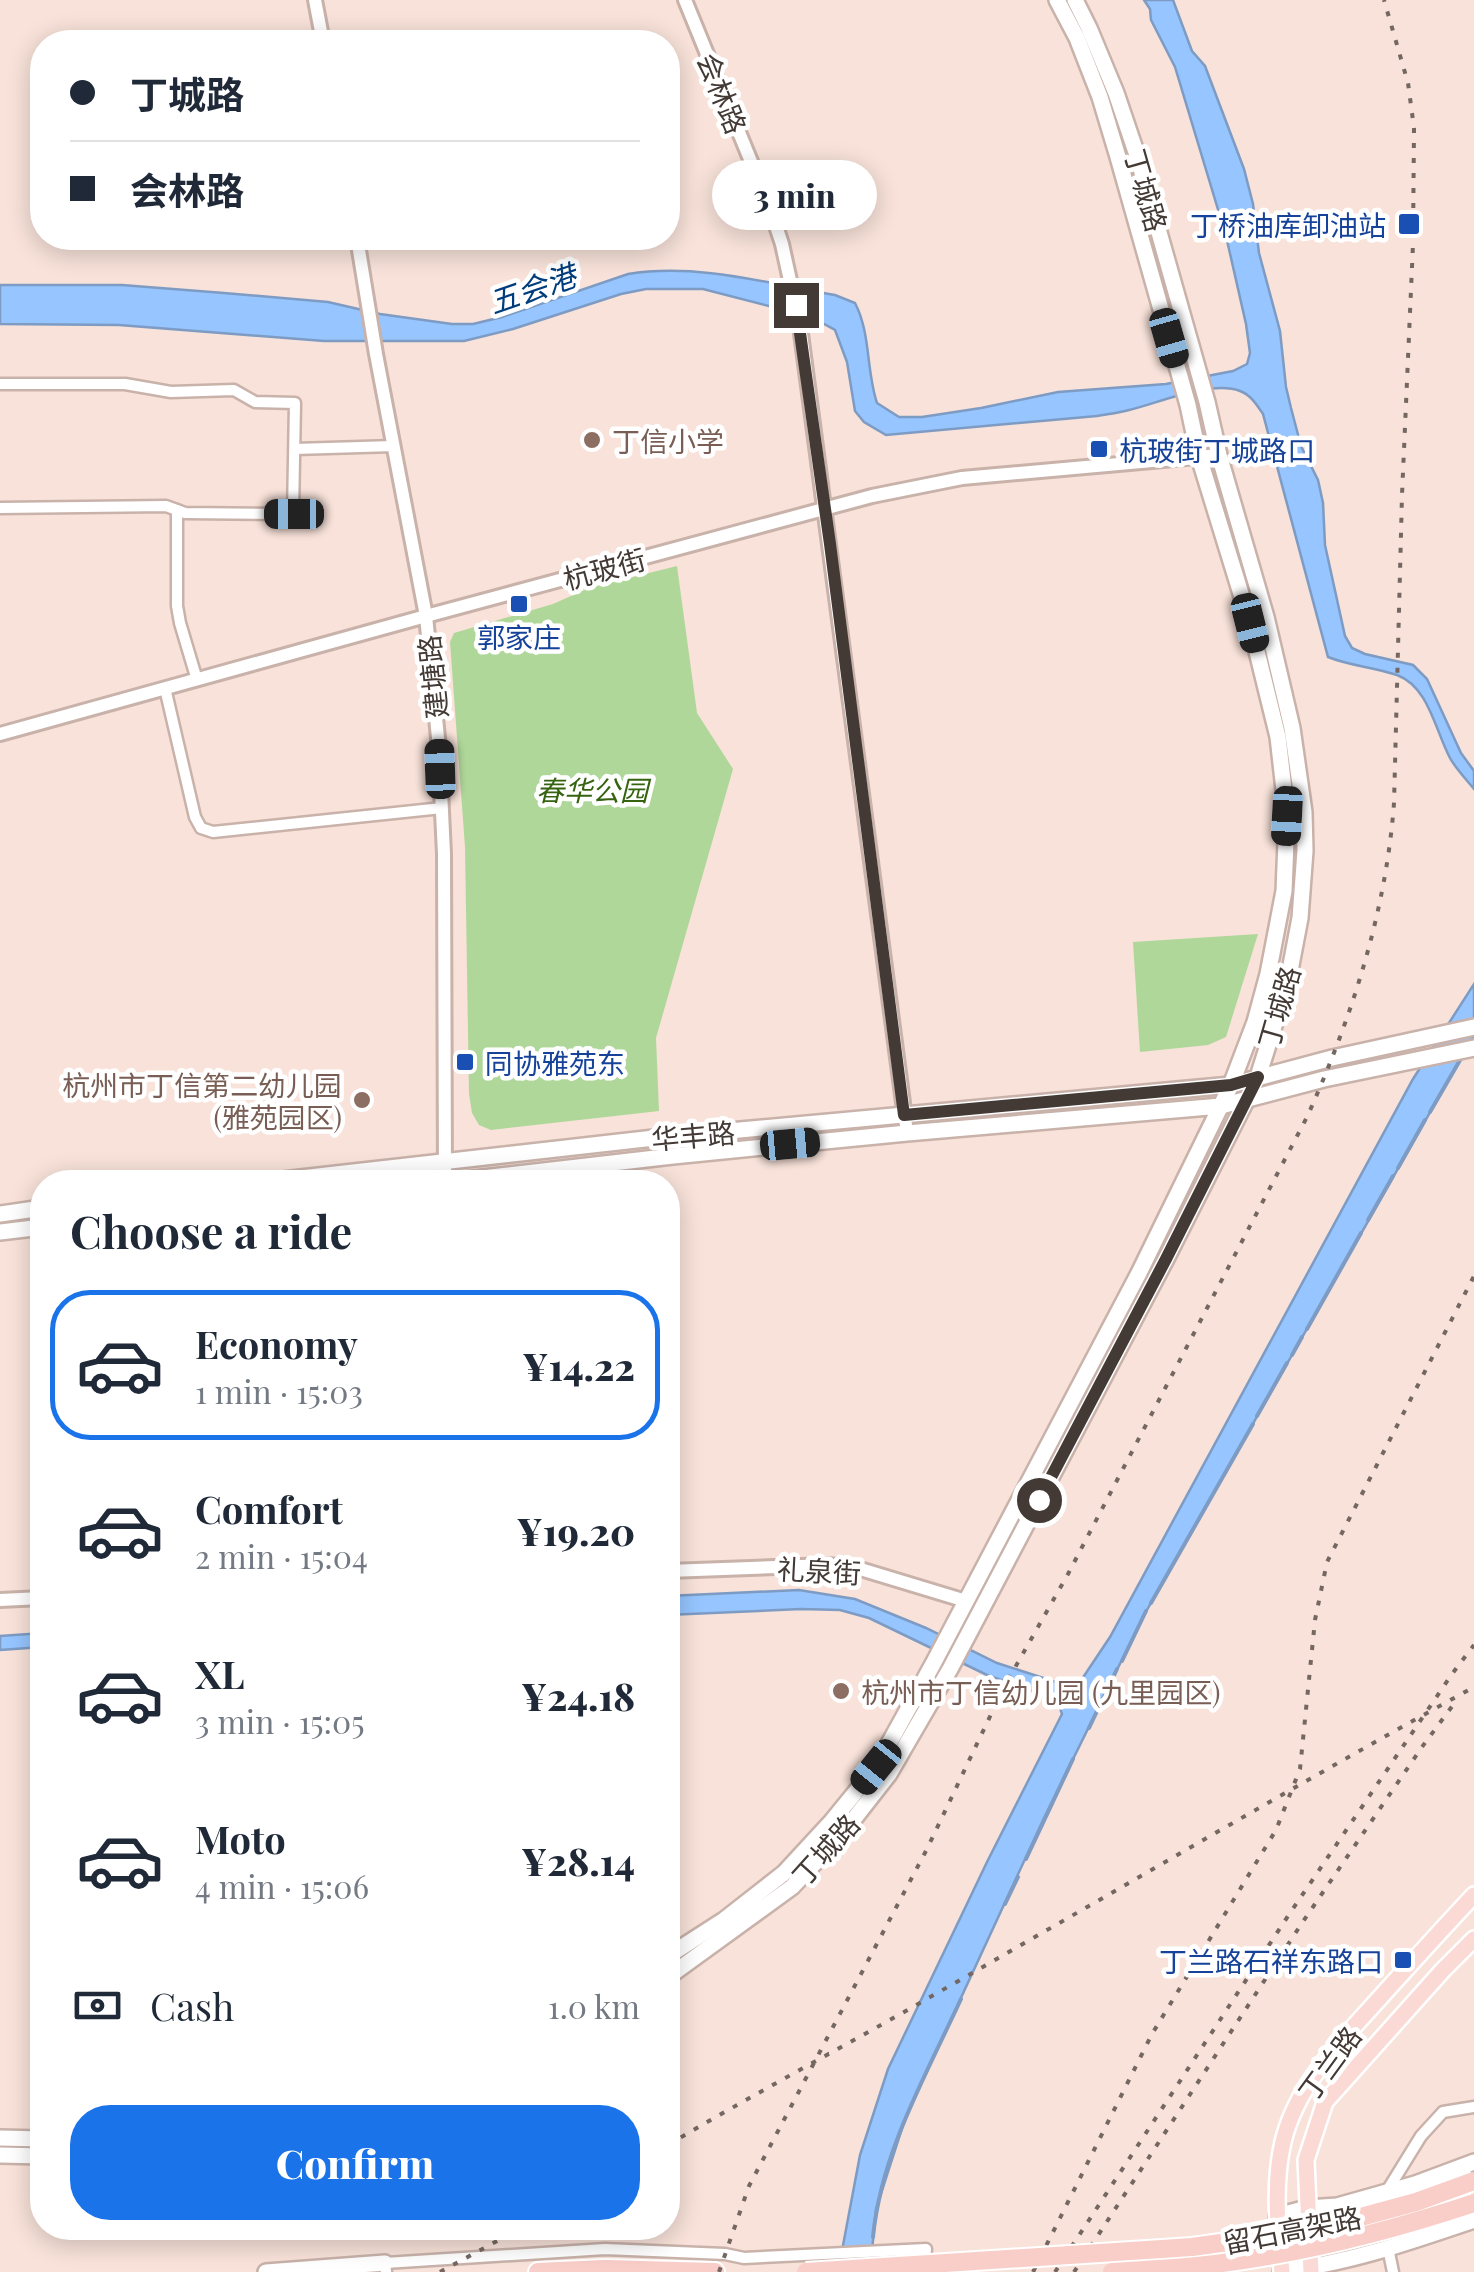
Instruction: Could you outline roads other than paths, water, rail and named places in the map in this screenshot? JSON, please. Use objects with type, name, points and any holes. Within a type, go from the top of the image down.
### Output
[{"type":"highway","name":"留石高架路","points":[[806,2272],[1192,2247],[1346,2221],[1474,2181]]},
{"type":"highway","name":"留石高架路","points":[[1112,2272],[1270,2256],[1349,2240],[1474,2202]]},
{"type":"highway","points":[[538,2272],[715,2272]]},
{"type":"main road","name":"丁城路","points":[[680,1967],[792,1886],[890,1774],[941,1666],[950,1632],[1139,1273],[1231,1085],[1255,1022],[1284,892],[1287,816],[1278,737],[1250,623],[1199,457],[1188,404],[1100,97],[1057,0]]},
{"type":"main road","name":"丁城路","points":[[680,1948],[784,1873],[820,1834],[876,1767],[941,1666],[966,1638],[1258,1077],[1288,981],[1300,918],[1305,851],[1304,812],[1292,728],[1266,617],[1138,158],[1090,28],[1074,0]]},
{"type":"main road","name":"华丰路","points":[[373,1170],[663,1137],[1231,1085],[1332,1058],[1474,1028]]},
{"type":"main road","name":"华丰路","points":[[551,1170],[906,1132],[1221,1106],[1474,1048]]},
{"type":"main road","points":[[0,1214],[30,1210]]},
{"type":"main road","points":[[0,1232],[30,1228]]},
{"type":"main road","name":"丁兰路","points":[[1281,2272],[1276,2216],[1278,2175],[1284,2139],[1301,2094],[1342,2040],[1474,1895]]},
{"type":"main road","name":"丁兰路","points":[[1311,2270],[1306,2160],[1325,2102],[1474,1939]]},
{"type":"main road","points":[[0,2138],[30,2139]]},
{"type":"main road","points":[[0,2155],[30,2156]]},
{"type":"main road","points":[[1276,2216],[1337,2206],[1474,2162]]},
{"type":"main road","points":[[1281,2272],[1311,2270],[1474,2220]]},
{"type":"main road","points":[[266,2272],[385,2268]]},
{"type":"street","points":[[315,0],[321,30]]},
{"type":"street","name":"会林路","points":[[685,0],[770,208],[800,326],[906,1132]]},
{"type":"street","name":"建塘路","points":[[359,250],[426,616],[440,748],[445,1170]]},
{"type":"street","points":[[0,384],[125,384],[170,392],[234,390],[255,402],[295,402],[294,514],[185,513],[166,506],[0,508]]},
{"type":"street","points":[[295,449],[394,446]]},
{"type":"street","name":"杭玻街","points":[[0,734],[825,508],[962,478],[1219,455]]},
{"type":"street","points":[[177,510],[178,606],[196,680]]},
{"type":"street","points":[[166,688],[201,828],[212,832],[442,808]]},
{"type":"street","name":"礼泉街","points":[[680,1571],[828,1565],[857,1568],[966,1601]]},
{"type":"street","points":[[0,1600],[30,1599]]},
{"type":"street","points":[[1386,2192],[1421,2136],[1443,2112],[1474,2108]]},
{"type":"street","points":[[385,2268],[605,2248],[744,2258],[926,2248],[923,2272]]},
{"type":"street","points":[[1388,2248],[1393,2272]]},
{"type":"water","points":[[1144,0],[1173,0],[1192,51],[1205,66],[1244,169],[1259,253],[1280,331],[1286,387],[1301,446],[1318,480],[1323,503],[1325,545],[1345,636],[1352,648],[1413,665],[1427,679],[1461,753],[1474,771],[1474,789],[1452,762],[1417,689],[1397,675],[1328,657],[1263,414],[1240,391],[1200,390],[1097,416],[886,435],[864,422],[855,411],[847,362],[835,330],[811,317],[703,289],[646,289],[621,294],[464,341],[324,341],[119,325],[0,324],[0,285],[122,285],[224,293],[328,302],[380,314],[473,324],[628,274],[680,271],[758,280],[835,295],[855,303],[864,327],[877,403],[899,417],[981,408],[1058,392],[1166,384],[1233,371],[1247,364],[1250,353],[1226,236],[1175,67]]},
{"type":"water","points":[[1474,984],[1474,1035],[1143,1617],[1044,1818],[905,2119],[876,2209],[870,2272],[838,2272],[860,2155],[888,2069],[1062,1714],[1059,1705],[1046,1696],[987,1675],[869,1618],[840,1610],[801,1609],[680,1614],[680,1595],[799,1590],[855,1599],[997,1663],[1068,1686],[1082,1679],[1110,1637],[1413,1079]]},
{"type":"water","points":[[30,1634],[30,1648],[0,1650],[0,1636]]},
{"type":"waterway","points":[[1430,1112],[1463,1055]]},
{"type":"waterway","points":[[1398,1168],[1425,1120]]},
{"type":"waterway","points":[[1368,1220],[1393,1176]]},
{"type":"waterway","points":[[1307,1329],[1361,1233]]},
{"type":"waterway","points":[[1292,1355],[1302,1337]]},
{"type":"waterway","points":[[1257,1416],[1287,1363]]},
{"type":"waterway","points":[[1151,1603],[1253,1424]]},
{"type":"waterway","points":[[1122,1661],[1146,1611]]},
{"type":"waterway","points":[[1089,1728],[1117,1669]]},
{"type":"waterway","points":[[1026,1859],[1073,1759]]},
{"type":"waterway","points":[[1005,1904],[1018,1877]]},
{"type":"waterway","points":[[873,2237],[895,2145],[961,1999]]},
{"type":"railway","points":[[719,2272],[749,2186],[927,1849],[1004,1687],[1068,1574],[1307,1117],[1364,963],[1383,884],[1394,803],[1413,244],[1414,128],[1408,83],[1384,0]]},
{"type":"railway","points":[[1033,2272],[1152,2034],[1276,1830],[1300,1769],[1315,1620],[1327,1562],[1474,1276]]},
{"type":"railway","points":[[1055,2272],[1288,1916],[1474,1645]]},
{"type":"railway","points":[[680,2138],[1474,1687]]},
{"type":"railway","points":[[1074,2272],[1302,1923],[1456,1701]]},
{"type":"railway","points":[[440,2272],[499,2240]]},
{"type":"place","name":"丁桥油库卸油站","points":[[1409,224]]},
{"type":"place","name":"丁信小学","points":[[592,440]]},
{"type":"place","name":"杭玻街丁城路口","points":[[1099,449]]},
{"type":"place","name":"郭家庄","points":[[519,604]]},
{"type":"place","name":"同协雅苑东","points":[[465,1062]]},
{"type":"place","name":"杭州市丁信第二幼儿园 (雅苑园区)","points":[[362,1100]]},
{"type":"place","name":"杭州市丁信幼儿园 (九里园区)","points":[[841,1691]]},
{"type":"place","name":"丁兰路石祥东路口","points":[[1403,1960]]},
{"type":"water label","name":"五会港","points":[[532,288]]},
{"type":"park label","name":"春华公园","points":[[592,789]]}]
